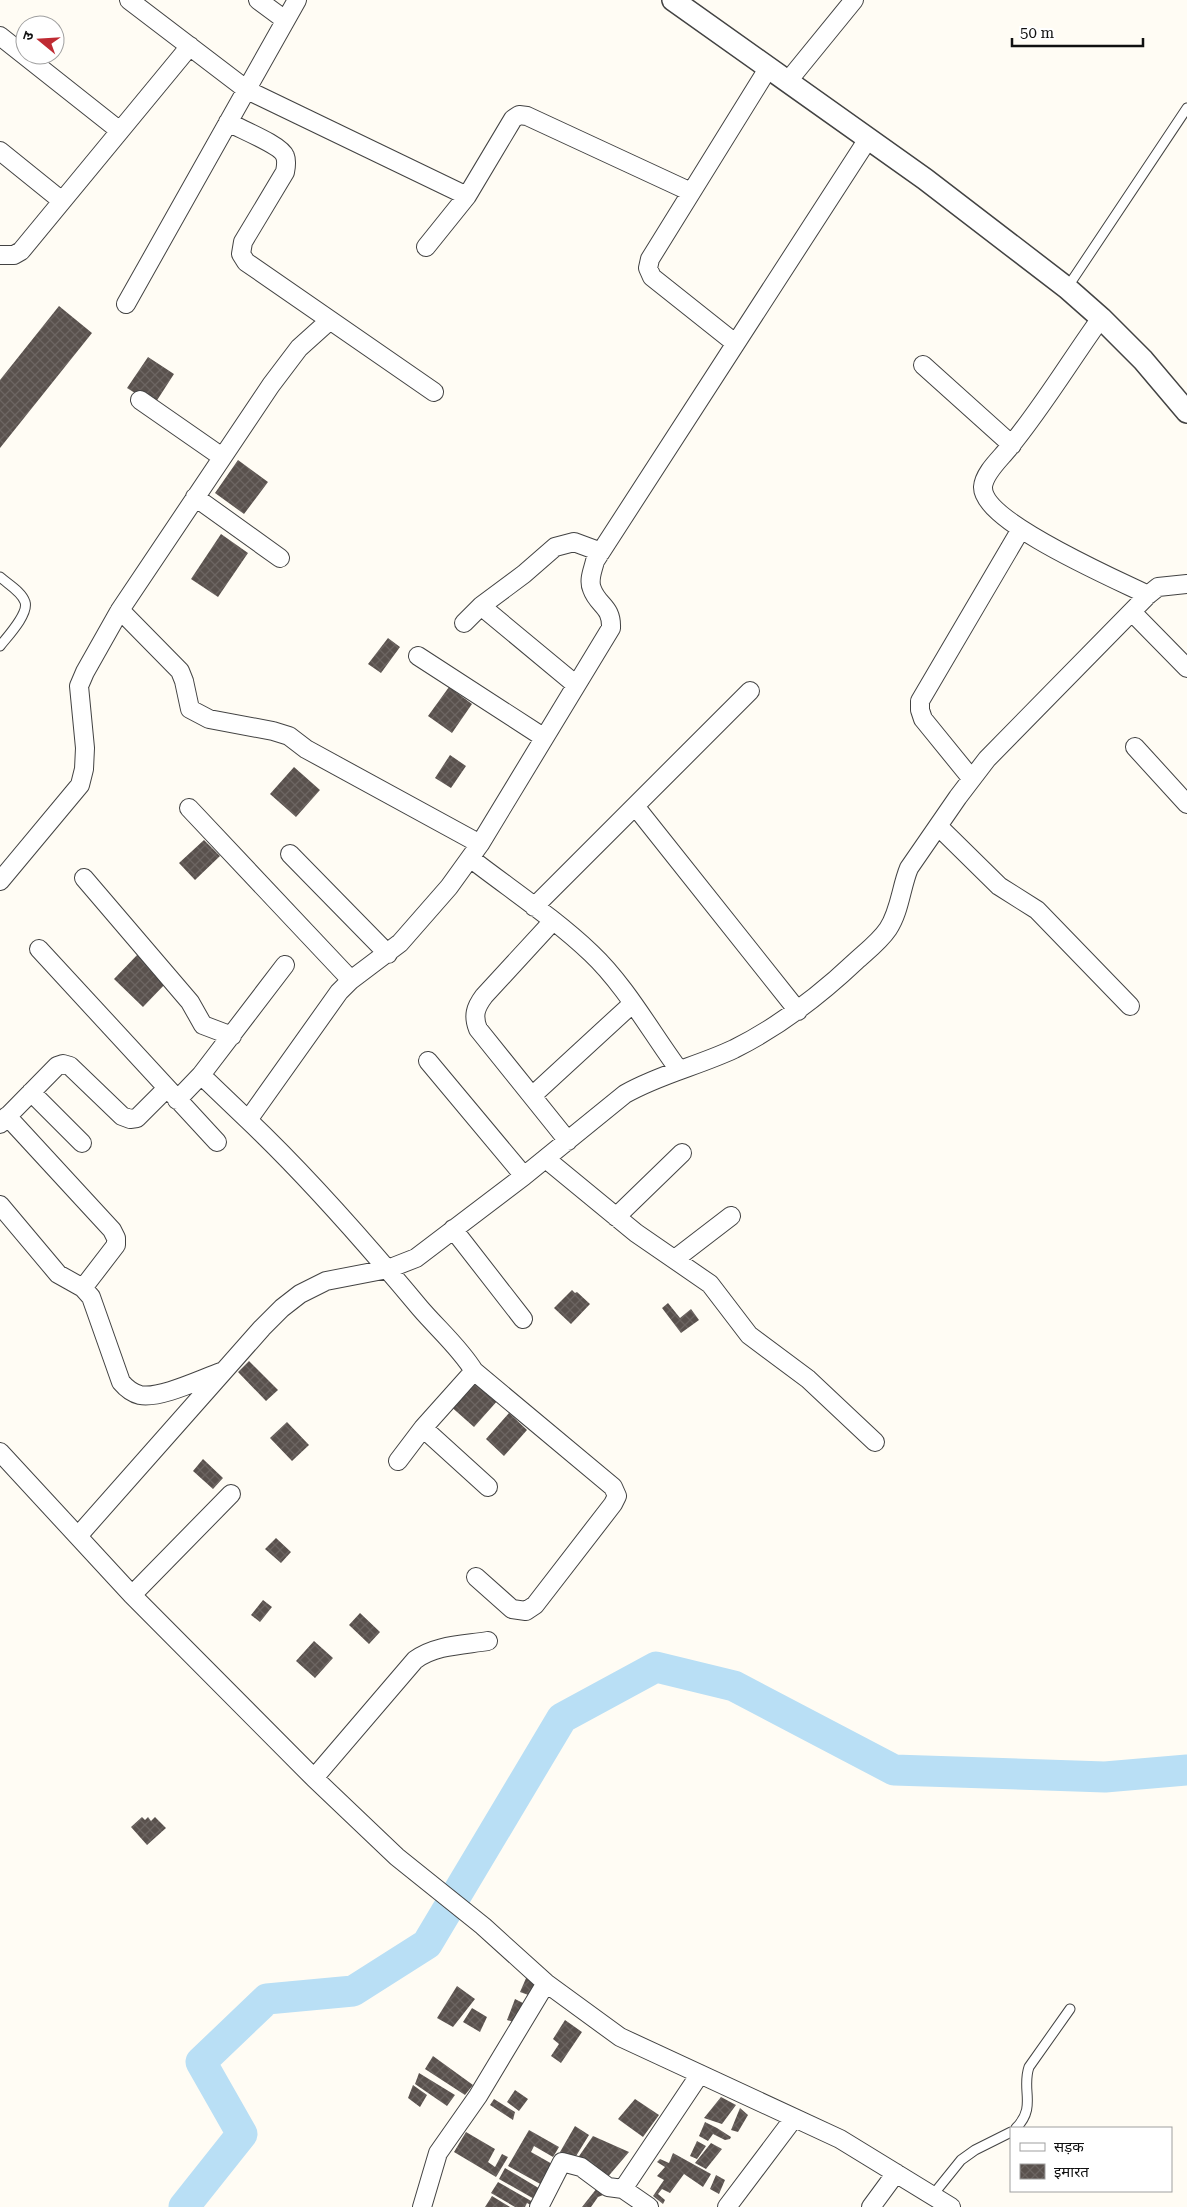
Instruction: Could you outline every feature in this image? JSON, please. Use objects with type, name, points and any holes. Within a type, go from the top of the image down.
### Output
[{"type":"street","points":[[130,0],[246,90],[467,196]]},
{"type":"street","points":[[258,0],[285,20]]},
{"type":"street","points":[[126,304],[297,0]]},
{"type":"street","points":[[673,0],[979,219],[1067,288],[1143,360],[1187,412]]},
{"type":"street","points":[[788,81],[854,0]]},
{"type":"street","points":[[0,36],[120,131]]},
{"type":"street","points":[[0,255],[14,255],[21,251],[190,46]]},
{"type":"street","points":[[735,343],[652,277],[648,268],[650,259],[769,67]]},
{"type":"street","points":[[426,247],[467,196],[512,119],[519,115],[527,116],[691,192]]},
{"type":"street","points":[[228,122],[277,147],[285,154],[286,162],[285,172],[243,242],[241,254],[252,268],[434,392]]},
{"type":"street","points":[[248,1120],[330,1004],[351,980],[388,954],[400,943],[450,887],[475,851],[610,628],[611,618],[592,590],[590,578],[595,561],[868,139]]},
{"type":"street","points":[[0,151],[62,201]]},
{"type":"street","points":[[1100,318],[1012,445],[986,476],[983,487],[986,499],[1021,530],[1037,540],[1148,595]]},
{"type":"street","points":[[0,880],[80,785],[84,769],[85,748],[79,686],[120,610],[222,457],[299,348],[329,321]]},
{"type":"street","points":[[923,365],[1012,445]]},
{"type":"street","points":[[140,400],[222,457]]},
{"type":"street","points":[[195,497],[280,558]]},
{"type":"street","points":[[971,778],[924,719],[920,710],[920,701],[1021,530]]},
{"type":"street","points":[[464,623],[481,606],[524,574],[555,547],[574,542],[601,552]]},
{"type":"street","points":[[78,1536],[224,1371],[282,1308],[300,1294],[326,1280],[388,1269],[416,1258],[546,1159],[625,1094],[644,1083],[733,1049],[798,1011],[837,980],[878,941],[888,928],[894,916],[903,881],[909,868],[971,778],[987,759],[1148,595],[1158,587],[1187,584]]},
{"type":"street","points":[[481,606],[575,684]]},
{"type":"street","points":[[120,610],[180,671],[190,709],[209,719],[290,736],[306,749],[475,851],[534,907],[592,954],[613,978],[679,1070]]},
{"type":"street","points":[[1132,612],[1187,668]]},
{"type":"street","points":[[418,656],[543,737]]},
{"type":"street","points":[[534,907],[750,691]]},
{"type":"street","points":[[1135,747],[1187,804]]},
{"type":"street","points":[[635,806],[798,1011]]},
{"type":"street","points":[[189,808],[351,980]]},
{"type":"street","points":[[938,826],[999,886],[1037,910],[1130,1006]]},
{"type":"street","points":[[290,854],[388,954]]},
{"type":"street","points":[[84,878],[190,1002],[203,1025],[232,1036]]},
{"type":"street","points":[[553,921],[484,996],[478,1005],[474,1017],[478,1029],[568,1141]]},
{"type":"street","points":[[39,948],[171,1095],[216,1142]]},
{"type":"street","points":[[83,1288],[116,1245],[116,1238],[112,1230],[4,1120],[57,1066],[63,1064],[70,1066],[122,1116],[130,1120],[137,1118],[201,1076],[285,965]]},
{"type":"street","points":[[532,1096],[632,1004]]},
{"type":"street","points":[[428,1061],[524,1176]]},
{"type":"street","points":[[201,1076],[295,1164],[441,1332],[465,1356],[474,1371],[614,1487],[616,1496],[613,1504],[535,1605],[526,1611],[512,1609],[476,1577]]},
{"type":"street","points":[[31,1092],[82,1143]]},
{"type":"street","points":[[616,1217],[682,1153]]},
{"type":"street","points":[[546,1159],[616,1217],[710,1284],[749,1335],[808,1379],[875,1442]]},
{"type":"street","points":[[0,1205],[58,1274],[83,1288],[91,1297],[121,1382],[128,1390],[142,1395],[156,1395],[224,1371]]},
{"type":"street","points":[[675,1259],[731,1216]]},
{"type":"street","points":[[453,1230],[523,1319]]},
{"type":"street","points":[[398,1461],[423,1428],[474,1371]]},
{"type":"street","points":[[423,1428],[488,1487]]},
{"type":"street","points":[[0,1452],[132,1595],[314,1778],[397,1856],[483,1926],[546,1983],[620,2037],[840,2139],[951,2207]]},
{"type":"street","points":[[132,1595],[231,1494]]},
{"type":"street","points":[[314,1778],[415,1660],[425,1652],[488,1641]]},
{"type":"street","points":[[422,2207],[438,2153],[478,2096],[546,1983]]},
{"type":"street","points":[[623,2189],[700,2074]]},
{"type":"street","points":[[727,2207],[794,2118]]},
{"type":"street","points":[[540,2207],[562,2162],[581,2166],[608,2187],[623,2189],[649,2207]]},
{"type":"street","points":[[871,2207],[896,2173]]},
{"type":"lane","points":[[1067,288],[1186,113]]},
{"type":"lane","points":[[0,577],[18,592],[25,602],[25,612],[0,646]]},
{"type":"lane","points":[[1017,2127],[1026,2116],[1029,2106],[1027,2074],[1029,2067],[1070,2009]]},
{"type":"lane","points":[[932,2196],[961,2160],[975,2150],[1010,2132]]},
{"type":"building","points":[[59,306],[92,333],[0,448],[0,380]]},
{"type":"building","points":[[148,357],[174,374],[154,405],[127,388]]},
{"type":"building","points":[[238,460],[268,482],[244,514],[215,493]]},
{"type":"building","points":[[221,534],[248,553],[218,597],[191,579]]},
{"type":"building","points":[[388,638],[400,647],[381,673],[368,664]]},
{"type":"building","points":[[449,687],[472,704],[452,733],[428,716]]},
{"type":"building","points":[[450,755],[466,766],[451,788],[435,778]]},
{"type":"building","points":[[294,767],[320,790],[296,817],[270,794]]},
{"type":"building","points":[[204,840],[220,856],[195,880],[179,863]]},
{"type":"building","points":[[139,953],[168,981],[143,1007],[114,979]]},
{"type":"building","points":[[572,1290],[590,1304],[571,1324],[554,1308]]},
{"type":"building","points":[[668,1303],[680,1318],[691,1309],[699,1320],[681,1333],[662,1308]]},
{"type":"building","points":[[249,1361],[278,1390],[266,1401],[238,1372]]},
{"type":"building","points":[[473,1376],[499,1399],[474,1427],[448,1404]]},
{"type":"building","points":[[509,1413],[527,1430],[504,1456],[486,1439]]},
{"type":"building","points":[[287,1422],[309,1445],[292,1461],[270,1438]]},
{"type":"building","points":[[203,1459],[223,1478],[213,1489],[193,1471]]},
{"type":"building","points":[[276,1538],[291,1552],[281,1563],[265,1549]]},
{"type":"building","points":[[263,1600],[272,1607],[260,1622],[251,1615]]},
{"type":"building","points":[[360,1613],[380,1632],[369,1644],[349,1625]]},
{"type":"building","points":[[314,1641],[333,1658],[315,1678],[296,1661]]},
{"type":"building","points":[[142,1817],[145,1820],[148,1817],[151,1821],[155,1817],[166,1828],[147,1845],[131,1827]]},
{"type":"building","points":[[527,1976],[538,1983],[534,1997],[520,1992]]},
{"type":"building","points":[[457,1986],[475,1999],[453,2027],[437,2018]]},
{"type":"building","points":[[515,1999],[527,2005],[517,2023],[507,2020]]},
{"type":"building","points":[[472,2008],[487,2017],[480,2032],[463,2022]]},
{"type":"building","points":[[565,2020],[582,2032],[561,2063],[551,2056],[559,2044],[553,2039]]},
{"type":"building","points":[[433,2056],[473,2085],[465,2095],[425,2069]]},
{"type":"building","points":[[419,2073],[455,2095],[447,2106],[415,2084]]},
{"type":"building","points":[[413,2085],[427,2095],[420,2107],[408,2098]]},
{"type":"building","points":[[515,2090],[528,2099],[519,2111],[507,2102]]},
{"type":"building","points":[[721,2097],[736,2105],[722,2124],[704,2118]]},
{"type":"building","points":[[494,2099],[515,2112],[513,2120],[490,2105]]},
{"type":"building","points":[[635,2099],[659,2115],[643,2137],[618,2119]]},
{"type":"building","points":[[740,2108],[748,2115],[738,2132],[731,2130]]},
{"type":"building","points":[[705,2122],[731,2137],[730,2139],[725,2140],[713,2134],[708,2141],[699,2136]]},
{"type":"building","points":[[575,2126],[589,2135],[573,2161],[560,2152]]},
{"type":"building","points":[[529,2130],[559,2147],[553,2157],[534,2146],[531,2152],[554,2165],[542,2185],[508,2166]]},
{"type":"building","points":[[466,2132],[495,2149],[488,2162],[495,2167],[502,2154],[508,2157],[496,2177],[454,2152]]},
{"type":"building","points":[[593,2136],[629,2152],[606,2179],[577,2159]]},
{"type":"building","points":[[697,2141],[706,2146],[697,2159],[690,2156]]},
{"type":"building","points":[[711,2143],[722,2149],[706,2169],[695,2163]]},
{"type":"building","points":[[673,2153],[711,2174],[703,2187],[684,2174],[670,2193],[662,2189],[658,2194],[665,2200],[663,2204],[653,2196],[664,2180],[657,2176],[665,2167],[657,2162],[660,2159],[669,2163]]},
{"type":"building","points":[[505,2168],[542,2190],[536,2200],[499,2179]]},
{"type":"building","points":[[716,2175],[725,2180],[719,2194],[710,2189]]},
{"type":"building","points":[[498,2182],[533,2202],[531,2205],[527,2203],[525,2207],[515,2207],[491,2193]]},
{"type":"building","points":[[597,2188],[604,2193],[603,2195],[598,2197],[591,2207],[582,2207]]},
{"type":"building","points":[[492,2196],[510,2207],[485,2207]]},
{"type":"waterway","points":[[184,2207],[242,2134],[201,2062],[267,1999],[353,1991],[427,1944],[562,1718],[656,1667],[734,1686],[894,1770],[1105,1777],[1187,1770]]}]
